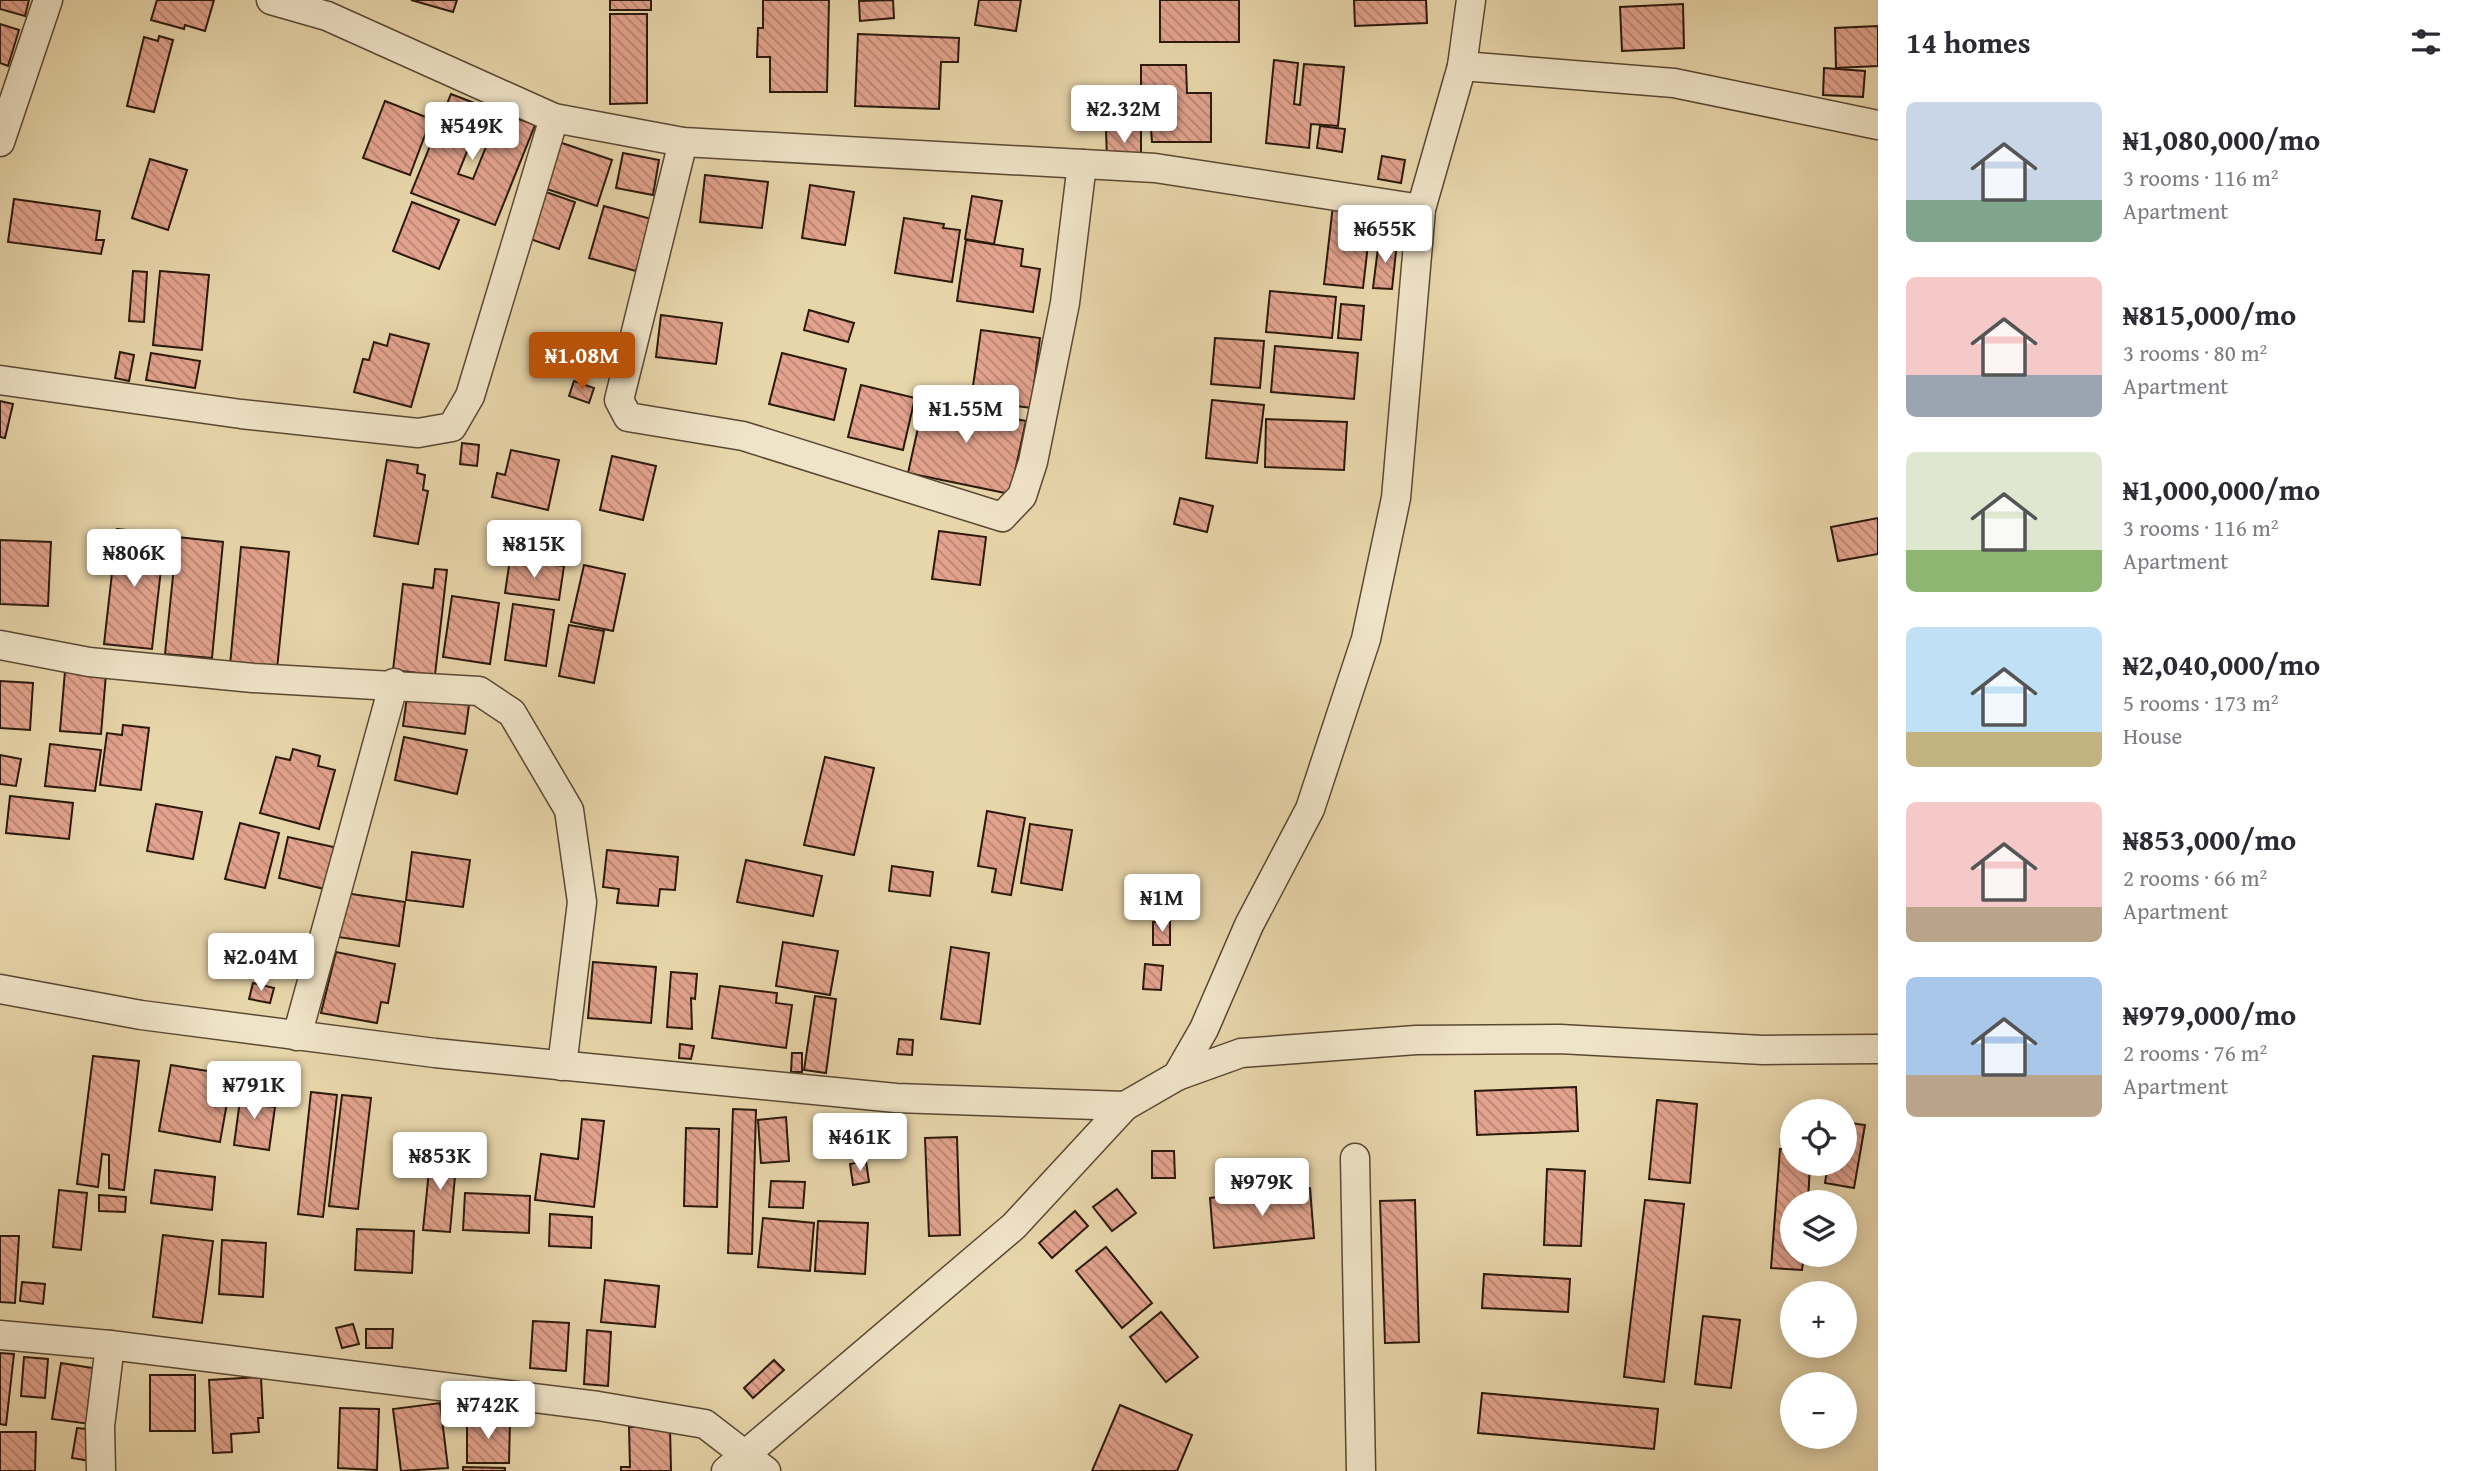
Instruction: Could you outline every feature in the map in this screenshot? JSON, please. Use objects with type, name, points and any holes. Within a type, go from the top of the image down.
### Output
[{"type":"street","points":[[0,142],[48,0]]},
{"type":"street","points":[[271,0],[327,16],[554,118],[684,142],[1155,168],[1421,209]]},
{"type":"street","points":[[1177,1076],[1204,1029],[1249,925],[1310,809],[1366,639],[1396,498],[1421,209],[1462,66],[1471,0]]},
{"type":"street","points":[[1462,66],[1674,83],[1878,125]]},
{"type":"street","points":[[0,380],[241,414],[418,433],[452,427],[470,396],[554,118]]},
{"type":"street","points":[[684,142],[619,400],[628,417],[743,436],[1002,517],[1022,496],[1033,462],[1065,303],[1082,163]]},
{"type":"street","points":[[0,645],[103,663],[254,678],[394,683],[479,691],[512,713],[569,810],[582,902],[562,1066]]},
{"type":"street","points":[[297,1036],[394,683]]},
{"type":"street","points":[[0,989],[141,1015],[562,1066],[896,1098],[1125,1105]]},
{"type":"street","points":[[0,1335],[110,1345],[597,1406],[705,1424],[746,1465],[1014,1226],[1125,1105],[1177,1076],[1241,1053],[1416,1040],[1560,1039],[1763,1050],[1878,1049]]},
{"type":"street","points":[[1355,1158],[1361,1471]]},
{"type":"street","points":[[101,1471],[100,1426],[110,1345]]},
{"type":"building","points":[[0,0],[29,0],[25,16],[0,9]]},
{"type":"building","points":[[157,0],[214,0],[205,31],[185,25],[184,29],[151,20]]},
{"type":"building","points":[[411,0],[457,0],[453,12]]},
{"type":"building","points":[[610,0],[651,0],[651,10],[610,10]]},
{"type":"building","points":[[763,0],[829,0],[827,92],[770,92],[770,57],[757,57],[758,28],[763,28]]},
{"type":"building","points":[[893,0],[894,18],[860,21],[859,1]]},
{"type":"building","points":[[979,0],[1021,0],[1016,31],[975,25]]},
{"type":"building","points":[[1160,0],[1239,0],[1239,42],[1160,42]]},
{"type":"building","points":[[1354,0],[1426,0],[1427,23],[1355,26]]},
{"type":"building","points":[[1683,4],[1684,48],[1622,51],[1620,7]]},
{"type":"building","points":[[610,14],[647,14],[647,103],[610,104]]},
{"type":"building","points":[[0,24],[19,30],[8,66],[0,63]]},
{"type":"building","points":[[1878,26],[1878,66],[1836,68],[1835,28]]},
{"type":"building","points":[[858,34],[959,38],[958,62],[941,62],[939,109],[855,106]]},
{"type":"building","points":[[159,36],[173,40],[154,112],[127,106],[144,37],[158,41]]},
{"type":"building","points":[[1274,60],[1298,63],[1294,104],[1300,105],[1304,64],[1344,67],[1338,126],[1311,124],[1309,148],[1266,143]]},
{"type":"building","points":[[1141,65],[1186,65],[1187,93],[1211,93],[1211,142],[1152,142],[1151,129],[1122,129],[1122,100],[1141,100]]},
{"type":"building","points":[[1824,68],[1865,71],[1863,97],[1823,95]]},
{"type":"building","points":[[451,94],[485,107],[458,174],[473,179],[500,112],[535,125],[495,225],[411,193]]},
{"type":"building","points":[[385,101],[431,119],[410,175],[363,158]]},
{"type":"building","points":[[1320,126],[1345,129],[1342,152],[1317,148]]},
{"type":"building","points":[[1106,130],[1141,130],[1141,160],[1107,160]]},
{"type":"building","points":[[559,142],[612,160],[597,206],[544,188]]},
{"type":"building","points":[[623,153],[659,160],[653,195],[616,188]]},
{"type":"building","points":[[1382,156],[1405,160],[1401,183],[1378,179]]},
{"type":"building","points":[[150,159],[187,170],[168,230],[132,218]]},
{"type":"building","points":[[705,175],[768,182],[762,228],[700,222]]},
{"type":"building","points":[[810,185],[854,192],[845,245],[802,238]]},
{"type":"building","points":[[546,192],[575,202],[559,249],[530,239]]},
{"type":"building","points":[[972,196],[1002,201],[994,244],[965,239]]},
{"type":"building","points":[[14,199],[100,211],[96,240],[104,240],[101,254],[8,242]]},
{"type":"building","points":[[412,202],[459,220],[439,269],[393,251]]},
{"type":"building","points":[[1333,205],[1372,210],[1363,288],[1324,284]]},
{"type":"building","points":[[604,206],[651,219],[636,271],[589,258]]},
{"type":"building","points":[[904,218],[944,224],[943,228],[960,230],[952,282],[895,273]]},
{"type":"building","points":[[966,240],[1023,249],[1021,266],[1040,269],[1033,312],[957,301]]},
{"type":"building","points":[[1379,240],[1397,242],[1392,289],[1373,288]]},
{"type":"building","points":[[133,271],[147,272],[144,322],[129,321]]},
{"type":"building","points":[[160,271],[209,275],[202,350],[153,345]]},
{"type":"building","points":[[1270,291],[1336,297],[1332,338],[1266,332]]},
{"type":"building","points":[[1341,304],[1364,306],[1361,340],[1338,338]]},
{"type":"building","points":[[809,310],[854,323],[848,342],[804,330]]},
{"type":"building","points":[[661,315],[722,323],[716,364],[656,357]]},
{"type":"building","points":[[981,330],[1040,338],[1031,408],[971,400]]},
{"type":"building","points":[[390,334],[429,344],[411,407],[354,392],[363,359],[369,360],[374,342],[387,346]]},
{"type":"building","points":[[1215,338],[1264,341],[1260,388],[1211,384]]},
{"type":"building","points":[[1275,346],[1358,353],[1354,399],[1271,392]]},
{"type":"building","points":[[120,352],[134,355],[129,381],[115,378]]},
{"type":"building","points":[[151,353],[200,361],[195,388],[146,380]]},
{"type":"building","points":[[782,353],[846,369],[834,420],[769,404]]},
{"type":"building","points":[[574,381],[594,388],[589,403],[569,396]]},
{"type":"building","points":[[861,385],[915,398],[903,450],[848,437]]},
{"type":"building","points":[[926,392],[970,401],[968,409],[1026,421],[1010,494],[908,473]]},
{"type":"building","points":[[1212,400],[1264,405],[1257,463],[1206,458]]},
{"type":"building","points":[[0,401],[13,404],[5,438],[0,437]]},
{"type":"building","points":[[1266,419],[1347,422],[1344,470],[1265,467]]},
{"type":"building","points":[[462,443],[479,445],[477,466],[460,464]]},
{"type":"building","points":[[511,450],[559,460],[548,510],[492,497],[497,473],[505,475]]},
{"type":"building","points":[[612,456],[656,466],[643,520],[600,510]]},
{"type":"building","points":[[387,460],[418,465],[417,473],[425,475],[423,490],[428,491],[418,544],[374,536]]},
{"type":"building","points":[[1180,498],[1213,506],[1207,532],[1174,524]]},
{"type":"building","points":[[1878,518],[1878,554],[1838,561],[1831,527]]},
{"type":"building","points":[[512,525],[548,531],[545,555],[508,549]]},
{"type":"building","points":[[117,529],[165,534],[152,649],[104,644]]},
{"type":"building","points":[[939,531],[986,537],[980,585],[932,579]]},
{"type":"building","points":[[177,537],[223,542],[212,658],[165,654]]},
{"type":"building","points":[[0,540],[51,542],[48,606],[0,604]]},
{"type":"building","points":[[241,547],[289,552],[277,669],[230,665]]},
{"type":"building","points":[[510,559],[564,566],[559,600],[505,593]]},
{"type":"building","points":[[584,565],[625,574],[613,631],[571,622]]},
{"type":"building","points":[[435,569],[447,570],[435,675],[393,670],[403,584],[433,588]]},
{"type":"building","points":[[452,596],[499,603],[490,664],[443,657]]},
{"type":"building","points":[[513,604],[554,610],[546,666],[505,660]]},
{"type":"building","points":[[569,625],[604,631],[594,683],[559,676]]},
{"type":"building","points":[[65,671],[106,674],[101,734],[60,731]]},
{"type":"building","points":[[0,681],[33,683],[30,730],[0,728]]},
{"type":"building","points":[[407,697],[469,705],[465,734],[403,726]]},
{"type":"building","points":[[123,725],[149,728],[141,790],[100,785],[107,733],[122,735]]},
{"type":"building","points":[[404,737],[467,750],[457,794],[395,780]]},
{"type":"building","points":[[50,744],[101,750],[95,791],[45,786]]},
{"type":"building","points":[[293,749],[320,756],[318,766],[335,770],[319,829],[260,813],[276,757],[290,760]]},
{"type":"building","points":[[0,755],[21,759],[16,786],[0,784]]},
{"type":"building","points":[[825,757],[874,768],[854,855],[804,845]]},
{"type":"building","points":[[10,796],[73,803],[69,839],[6,833]]},
{"type":"building","points":[[156,804],[202,812],[193,859],[147,851]]},
{"type":"building","points":[[987,811],[1025,818],[1011,895],[992,892],[996,869],[978,866]]},
{"type":"building","points":[[240,823],[279,833],[265,888],[225,879]]},
{"type":"building","points":[[1030,824],[1072,830],[1062,890],[1021,883]]},
{"type":"building","points":[[288,837],[338,848],[328,890],[279,878]]},
{"type":"building","points":[[607,850],[678,857],[675,890],[660,889],[658,906],[617,903],[619,889],[603,887]]},
{"type":"building","points":[[412,852],[470,860],[463,907],[406,900]]},
{"type":"building","points":[[746,860],[822,876],[813,916],[737,902]]},
{"type":"building","points":[[892,866],[933,872],[930,896],[889,891]]},
{"type":"building","points":[[345,893],[405,902],[399,946],[338,937]]},
{"type":"building","points":[[1153,922],[1170,922],[1170,945],[1153,945]]},
{"type":"building","points":[[783,942],[838,951],[830,995],[776,986]]},
{"type":"building","points":[[951,947],[989,953],[980,1024],[941,1019]]},
{"type":"building","points":[[336,952],[395,964],[388,1003],[381,1002],[377,1023],[321,1013]]},
{"type":"building","points":[[593,962],[656,967],[651,1023],[588,1018]]},
{"type":"building","points":[[1145,964],[1163,966],[1161,990],[1143,989]]},
{"type":"building","points":[[671,972],[697,974],[695,999],[691,998],[692,1029],[667,1027]]},
{"type":"building","points":[[253,983],[274,988],[270,1003],[249,999]]},
{"type":"building","points":[[720,986],[777,993],[776,1003],[792,1005],[786,1048],[712,1038]]},
{"type":"building","points":[[815,996],[836,999],[826,1073],[804,1070]]},
{"type":"building","points":[[899,1039],[913,1040],[912,1055],[897,1054]]},
{"type":"building","points":[[680,1044],[694,1046],[691,1059],[679,1058]]},
{"type":"building","points":[[792,1053],[802,1053],[802,1072],[791,1072]]},
{"type":"building","points":[[93,1056],[139,1061],[124,1190],[109,1188],[109,1155],[102,1154],[98,1187],[77,1184]]},
{"type":"building","points":[[171,1065],[232,1075],[220,1142],[159,1131]]},
{"type":"building","points":[[242,1085],[260,1088],[258,1105],[275,1107],[269,1150],[234,1145]]},
{"type":"building","points":[[1576,1087],[1578,1131],[1477,1135],[1475,1091]]},
{"type":"building","points":[[311,1092],[337,1095],[323,1217],[298,1214]]},
{"type":"building","points":[[342,1095],[371,1098],[358,1209],[329,1206]]},
{"type":"building","points":[[1657,1100],[1697,1104],[1690,1183],[1649,1179]]},
{"type":"building","points":[[733,1109],[756,1110],[752,1254],[728,1253]]},
{"type":"building","points":[[786,1117],[789,1161],[761,1163],[758,1120]]},
{"type":"building","points":[[582,1119],[604,1121],[594,1207],[535,1200],[541,1154],[578,1159]]},
{"type":"building","points":[[1857,1124],[1865,1125],[1857,1171]]},
{"type":"building","points":[[686,1128],[719,1129],[717,1207],[684,1206]]},
{"type":"building","points":[[848,1128],[869,1128],[869,1156],[848,1156]]},
{"type":"building","points":[[957,1137],[960,1235],[929,1236],[925,1138]]},
{"type":"building","points":[[1780,1149],[1780,1176],[1809,1176],[1809,1190],[1780,1190],[1780,1267],[1802,1267],[1802,1270],[1771,1268]]},
{"type":"building","points":[[431,1151],[457,1154],[450,1232],[423,1230]]},
{"type":"building","points":[[1152,1151],[1174,1151],[1175,1178],[1152,1178]]},
{"type":"building","points":[[866,1161],[869,1182],[853,1185],[850,1164]]},
{"type":"building","points":[[1547,1169],[1585,1171],[1581,1246],[1544,1245]]},
{"type":"building","points":[[155,1170],[215,1177],[212,1210],[151,1203]]},
{"type":"building","points":[[1826,1176],[1856,1176],[1854,1188],[1825,1183]]},
{"type":"building","points":[[771,1181],[805,1182],[803,1208],[769,1207]]},
{"type":"building","points":[[1310,1188],[1314,1238],[1214,1248],[1210,1198]]},
{"type":"building","points":[[1117,1189],[1136,1213],[1112,1231],[1093,1207]]},
{"type":"building","points":[[59,1190],[87,1193],[81,1250],[53,1247]]},
{"type":"building","points":[[465,1193],[530,1196],[529,1233],[463,1230]]},
{"type":"building","points":[[99,1195],[126,1197],[125,1212],[99,1211]]},
{"type":"building","points":[[1415,1200],[1419,1342],[1385,1343],[1380,1201]]},
{"type":"building","points":[[1645,1200],[1684,1204],[1664,1382],[1624,1377]]},
{"type":"building","points":[[1075,1211],[1088,1226],[1052,1258],[1039,1243]]},
{"type":"building","points":[[550,1214],[592,1217],[591,1248],[549,1246]]},
{"type":"building","points":[[763,1218],[814,1223],[810,1271],[758,1267]]},
{"type":"building","points":[[818,1221],[868,1223],[865,1274],[815,1271]]},
{"type":"building","points":[[357,1229],[414,1231],[412,1273],[355,1270]]},
{"type":"building","points":[[163,1235],[213,1241],[202,1323],[153,1317]]},
{"type":"building","points":[[0,1236],[19,1236],[15,1303],[0,1302]]},
{"type":"building","points":[[222,1240],[266,1243],[263,1297],[219,1294]]},
{"type":"building","points":[[1106,1247],[1152,1303],[1122,1328],[1076,1271]]},
{"type":"building","points":[[1484,1274],[1570,1279],[1568,1312],[1482,1308]]},
{"type":"building","points":[[605,1280],[659,1286],[655,1327],[601,1322]]},
{"type":"building","points":[[22,1282],[45,1284],[43,1304],[20,1301]]},
{"type":"building","points":[[1161,1312],[1198,1357],[1166,1382],[1130,1337]]},
{"type":"building","points":[[1703,1316],[1740,1320],[1731,1388],[1695,1384]]},
{"type":"building","points":[[533,1321],[569,1323],[566,1371],[530,1368]]},
{"type":"building","points":[[353,1324],[359,1344],[342,1348],[336,1328]]},
{"type":"building","points":[[366,1329],[393,1329],[392,1348],[366,1348]]},
{"type":"building","points":[[587,1330],[611,1332],[608,1386],[584,1384]]},
{"type":"building","points":[[0,1353],[14,1354],[6,1425],[0,1424]]},
{"type":"building","points":[[24,1357],[48,1359],[45,1398],[21,1396]]},
{"type":"building","points":[[774,1360],[784,1370],[753,1398],[744,1388]]},
{"type":"building","points":[[61,1363],[99,1369],[90,1424],[52,1419]]},
{"type":"building","points":[[150,1375],[195,1375],[195,1431],[150,1431]]},
{"type":"building","points":[[261,1377],[263,1418],[258,1418],[259,1432],[231,1434],[232,1452],[213,1453],[209,1380]]},
{"type":"building","points":[[1482,1393],[1658,1409],[1654,1449],[1478,1433]]},
{"type":"building","points":[[440,1403],[448,1468],[401,1471],[393,1409]]},
{"type":"building","points":[[1120,1405],[1192,1435],[1177,1471],[1092,1471]]},
{"type":"building","points":[[514,1406],[532,1406],[531,1420],[514,1420]]},
{"type":"building","points":[[340,1408],[379,1409],[377,1470],[338,1468]]},
{"type":"building","points":[[467,1420],[510,1420],[509,1463],[467,1463]]},
{"type":"building","points":[[670,1426],[671,1471],[621,1471],[621,1467],[630,1467],[629,1427]]},
{"type":"building","points":[[77,1428],[95,1430],[90,1461],[72,1458]]},
{"type":"building","points":[[0,1432],[36,1432],[35,1471],[0,1471]]},
{"type":"building","points":[[463,1467],[505,1468],[505,1471],[463,1471]]}]
